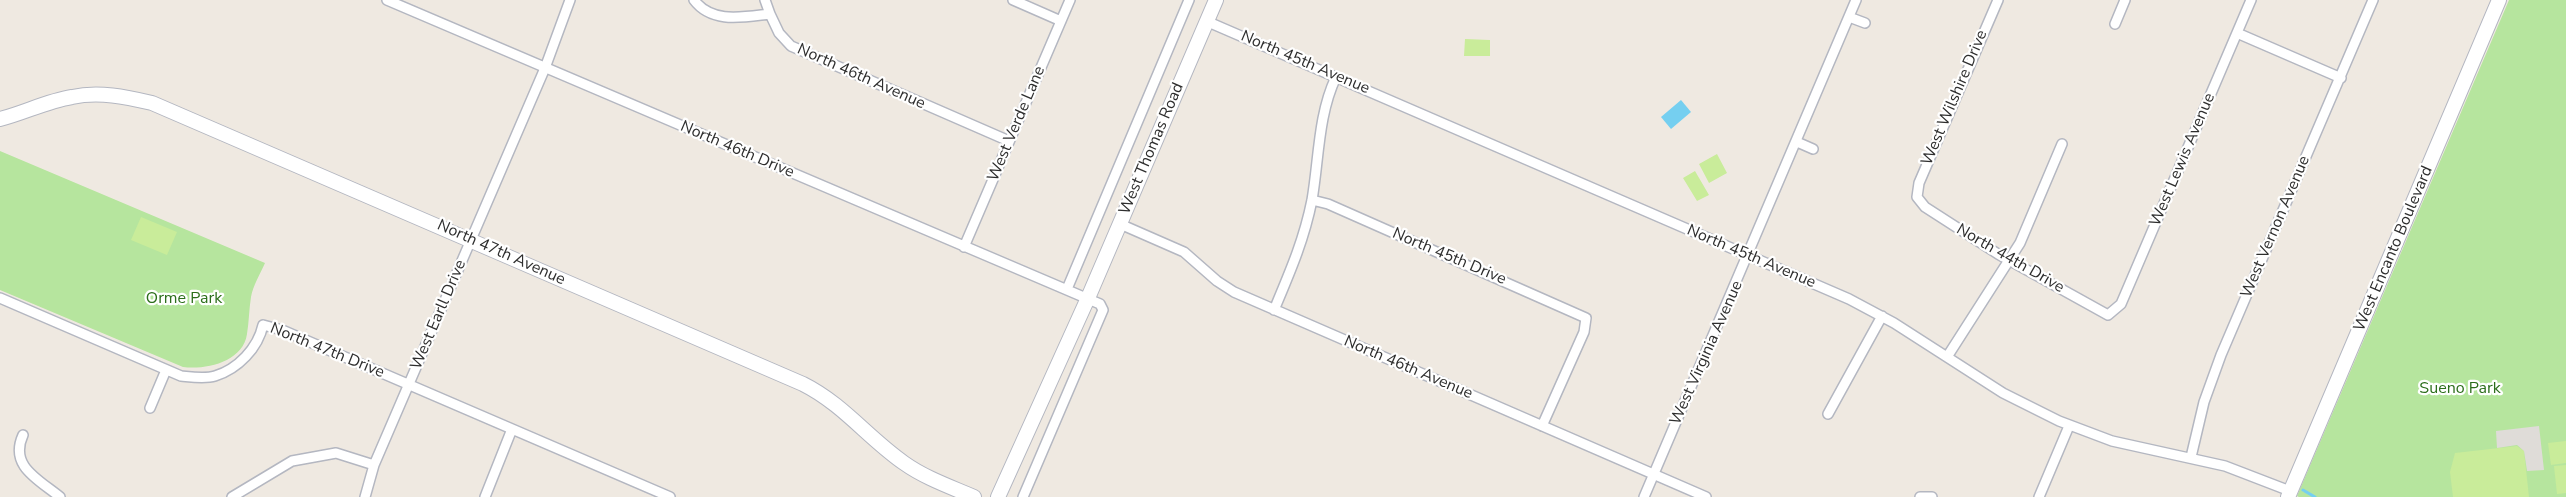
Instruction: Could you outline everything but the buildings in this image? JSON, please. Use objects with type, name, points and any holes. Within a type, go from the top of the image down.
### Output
[{"type":"street","name":"North 46th Drive","points":[[387,0],[1088,298]]},
{"type":"street","name":"West Earll Drive","points":[[365,497],[374,465],[545,68],[570,0]]},
{"type":"street","points":[[694,0],[701,9],[722,17],[741,18],[770,14]]},
{"type":"street","name":"North 46th Avenue","points":[[765,0],[779,33],[791,46],[1009,141]]},
{"type":"street","points":[[1014,0],[1061,21]]},
{"type":"street","name":"West Verde Lane","points":[[964,247],[1070,0]]},
{"type":"street","name":"West Thomas Road","points":[[1067,289],[1189,0]]},
{"type":"street","name":"West Thomas Road","points":[[998,497],[1088,298],[1216,0]]},
{"type":"street","name":"West Virginia Avenue","points":[[1644,497],[1856,0]]},
{"type":"street","name":"West Wilshire Drive","points":[[1917,197],[1919,183],[1998,0]]},
{"type":"street","points":[[2115,24],[2125,0]]},
{"type":"street","name":"West Lewis Avenue","points":[[2108,315],[2121,304],[2251,0]]},
{"type":"street","name":"West Vernon Avenue","points":[[2191,457],[2204,402],[2221,355],[2373,0]]},
{"type":"street","name":"West Encanto Boulevard","points":[[2289,494],[2499,0]]},
{"type":"street","points":[[1850,16],[1865,23]]},
{"type":"street","name":"North 45th Avenue","points":[[1206,21],[1849,299],[1882,316],[2002,393],[2069,426],[2112,441],[2191,457],[2241,471],[2289,494]]},
{"type":"street","points":[[2237,33],[2341,78]]},
{"type":"street","points":[[1274,310],[1298,256],[1312,200],[1323,115],[1336,77]]},
{"type":"street","name":"North 47th Avenue","points":[[0,120],[57,100],[87,94],[141,100],[470,240],[817,392],[852,418],[905,464],[974,497]]},
{"type":"street","points":[[1797,142],[1813,149]]},
{"type":"street","points":[[1947,357],[2009,261],[2028,226],[2062,144]]},
{"type":"street","name":"North 44th Drive","points":[[1917,197],[1925,207],[2009,261],[2108,315]]},
{"type":"street","name":"North 45th Drive","points":[[1312,200],[1328,204],[1586,318],[1584,332],[1542,426]]},
{"type":"street","name":"North 46th Avenue","points":[[1120,224],[1184,252],[1217,281],[1234,292],[1706,497]]},
{"type":"street","name":"North 47th Drive","points":[[0,298],[181,376],[214,377],[244,358],[258,340],[263,325],[282,330],[670,497]]},
{"type":"street","points":[[1023,497],[1103,310],[1100,304],[1088,298]]},
{"type":"street","points":[[1828,414],[1882,316]]},
{"type":"street","points":[[150,408],[166,370]]},
{"type":"street","points":[[2039,497],[2069,426]]},
{"type":"street","points":[[485,497],[512,429]]},
{"type":"street","points":[[23,435],[18,448],[20,461],[60,497]]},
{"type":"street","points":[[232,497],[292,461],[336,453],[374,465]]},
{"type":"street","points":[[640,496],[644,486]]},
{"type":"street","points":[[1921,496],[1932,497]]},
{"type":"green space","name":"Sueno Park","points":[[2509,0],[2566,0],[2566,497],[2299,497],[2297,496]]},
{"type":"green space","points":[[1465,39],[1490,40],[1490,56],[1464,56]]},
{"type":"green space","name":"Orme Park","points":[[0,151],[265,263],[252,293],[247,334],[239,351],[231,358],[212,365],[183,367],[0,290]]},
{"type":"green space","points":[[1717,154],[1727,173],[1709,183],[1699,164]]},
{"type":"green space","points":[[1695,171],[1709,195],[1697,201],[1683,178]]},
{"type":"green space","points":[[141,217],[177,232],[167,255],[131,240]]},
{"type":"green space","points":[[2566,441],[2566,463],[2551,465],[2548,443]]},
{"type":"green space","points":[[2517,446],[2524,451],[2529,497],[2453,497],[2450,472],[2455,453]]},
{"type":"green space","points":[[2566,465],[2566,493],[2557,494],[2554,466]]},
{"type":"shaded area","points":[[2539,426],[2544,470],[2527,471],[2524,451],[2517,445],[2497,448],[2496,431]]},
{"type":"water","points":[[1681,100],[1691,112],[1671,129],[1661,117]]},
{"type":"waterway","points":[[2303,490],[2315,497]]}]
